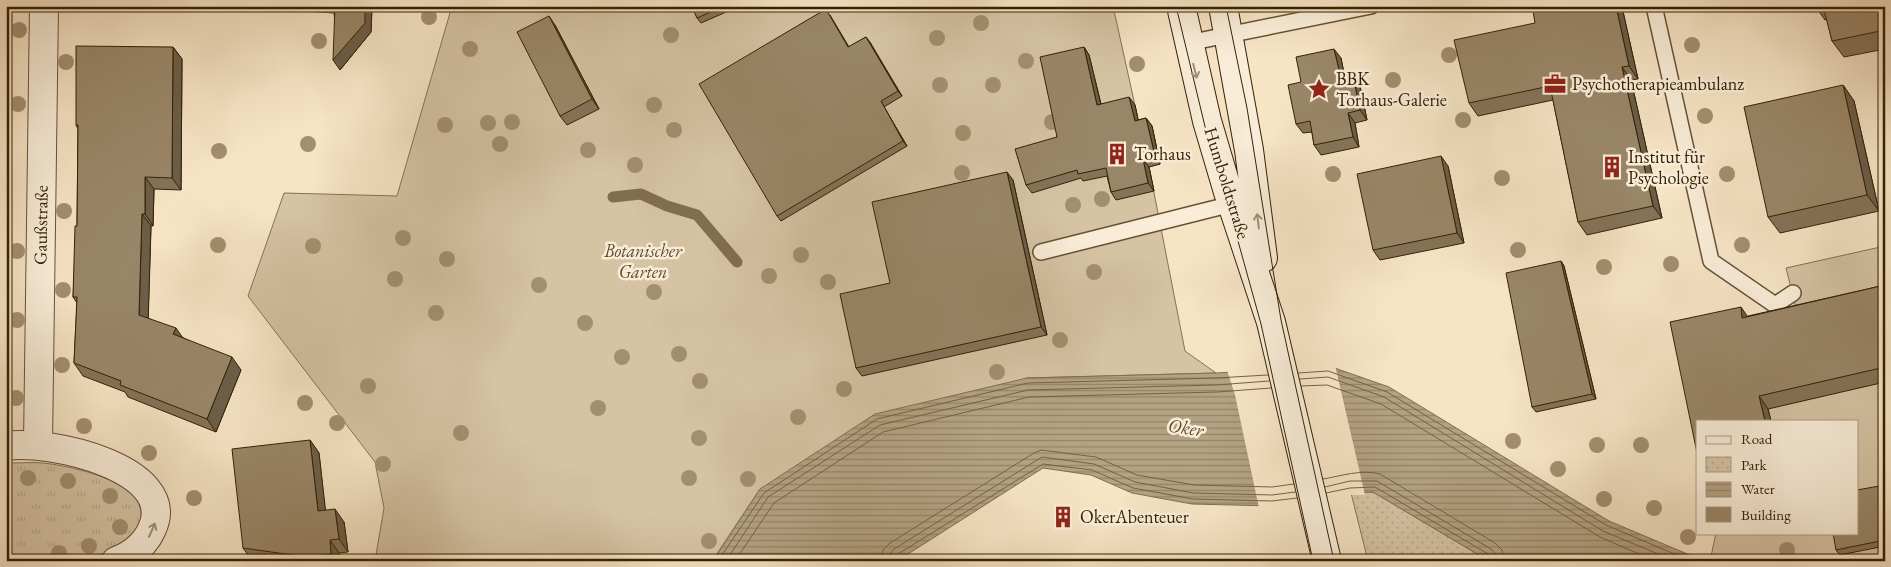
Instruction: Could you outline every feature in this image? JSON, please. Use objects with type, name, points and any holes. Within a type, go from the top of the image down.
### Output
[{"type":"main road","name":"Gaußstraße","points":[[38,444],[44,6]]},
{"type":"main road","name":"Humboldtstraße","points":[[1181,6],[1188,44],[1207,121],[1271,322],[1325,551]]},
{"type":"main road","name":"Humboldtstraße","points":[[1223,6],[1249,150],[1271,322]]},
{"type":"main road","points":[[6,446],[38,444],[74,452],[106,462],[142,483],[151,494],[156,508],[155,523],[148,538],[140,548],[116,561]]},
{"type":"lane","points":[[1188,44],[1371,6]]},
{"type":"lane","points":[[1654,6],[1711,261],[1775,305],[1793,293]]},
{"type":"lane","points":[[1042,252],[1232,204]]},
{"type":"green space","name":"Botanischer Garten","points":[[452,6],[1113,6],[1140,128],[1152,126],[1160,164],[1149,167],[1185,351],[1216,373],[1027,378],[760,489],[712,561],[375,561],[384,508],[375,462],[248,296],[284,193],[397,196]]},
{"type":"green space","points":[[1885,246],[1885,561],[1710,561],[1716,534],[1858,534],[1858,420],[1697,420],[1679,335],[1797,312],[1786,268]]},
{"type":"green space","points":[[13,463],[56,465],[73,468],[108,479],[124,488],[135,498],[141,510],[139,525],[123,544],[107,552],[79,561],[6,561],[6,465]]},
{"type":"green space","points":[[1373,492],[1489,561],[1368,561],[1351,493]]},
{"type":"water","name":"Oker","points":[[1329,366],[1389,387],[1609,521],[1704,561],[1489,561],[1373,492],[1351,493],[1273,506],[1192,504],[1132,493],[1091,475],[1043,468],[897,561],[713,561],[760,489],[875,414],[1027,378],[1216,373]]},
{"type":"pier","points":[[1329,363],[1335,365],[1365,495],[1351,495],[1273,509],[1259,508],[1235,395],[1227,370]]},
{"type":"building","points":[[335,6],[365,6],[365,23],[333,60]]},
{"type":"building","points":[[692,6],[724,6],[697,18]]},
{"type":"building","name":"Institut für Psychologie","points":[[1557,6],[1616,6],[1629,66],[1622,67],[1653,206],[1578,222],[1550,86],[1469,103],[1454,40],[1535,23],[1533,11]]},
{"type":"building","points":[[1823,6],[1885,6],[1885,30],[1832,41]]},
{"type":"building","points":[[826,9],[848,47],[866,37],[898,91],[881,101],[903,141],[777,216],[699,84]]},
{"type":"building","points":[[549,16],[592,99],[560,116],[517,32]]},
{"type":"building","points":[[76,46],[173,47],[172,178],[145,177],[145,214],[142,214],[139,315],[176,328],[173,334],[232,357],[207,419],[120,385],[121,381],[74,363],[77,297],[73,297],[75,226],[77,226],[78,125],[76,125]]},
{"type":"building","points":[[1084,47],[1097,105],[1129,97],[1135,121],[1146,118],[1155,156],[1143,159],[1148,183],[1111,192],[1106,168],[1078,174],[1077,170],[1026,185],[1015,149],[1057,137],[1040,57]]},
{"type":"building","points":[[1334,49],[1340,74],[1352,71],[1360,110],[1348,113],[1353,137],[1314,145],[1310,121],[1296,124],[1288,85],[1301,82],[1296,57]]},
{"type":"building","points":[[1843,85],[1867,195],[1768,217],[1744,107]]},
{"type":"building","points":[[1441,156],[1457,233],[1373,250],[1357,174]]},
{"type":"building","points":[[1007,172],[1041,327],[856,368],[840,294],[890,283],[872,202]]},
{"type":"building","points":[[1561,261],[1592,394],[1532,407],[1506,273]]},
{"type":"building","points":[[1885,285],[1885,367],[1759,396],[1765,420],[1696,420],[1696,448],[1670,322],[1741,307],[1742,318]]},
{"type":"building","points":[[310,440],[318,511],[335,509],[339,539],[330,540],[331,554],[307,557],[243,548],[232,449]]},
{"type":"building","points":[[1885,485],[1885,540],[1836,550],[1833,534],[1858,534],[1858,490]]},
{"type":"building","points":[[1244,556],[1245,561],[1226,561]]},
{"type":"waterway","points":[[613,197],[641,194],[667,206],[697,215],[737,262]]},
{"type":"tram line","points":[[1176,6],[1208,139],[1261,324],[1313,561]]},
{"type":"tram line","points":[[1226,6],[1247,108],[1281,320],[1334,561]]},
{"type":"place","name":"Psychotherapieambulanz","points":[[1555,84]]},
{"type":"place","name":"BBK Torhaus-Galerie","points":[[1319,89]]},
{"type":"place","name":"Torhaus","points":[[1117,154]]},
{"type":"place","name":"Institut für Psychologie","points":[[1612,167]]},
{"type":"place","name":"OkerAbenteuer","points":[[1063,517]]}]
